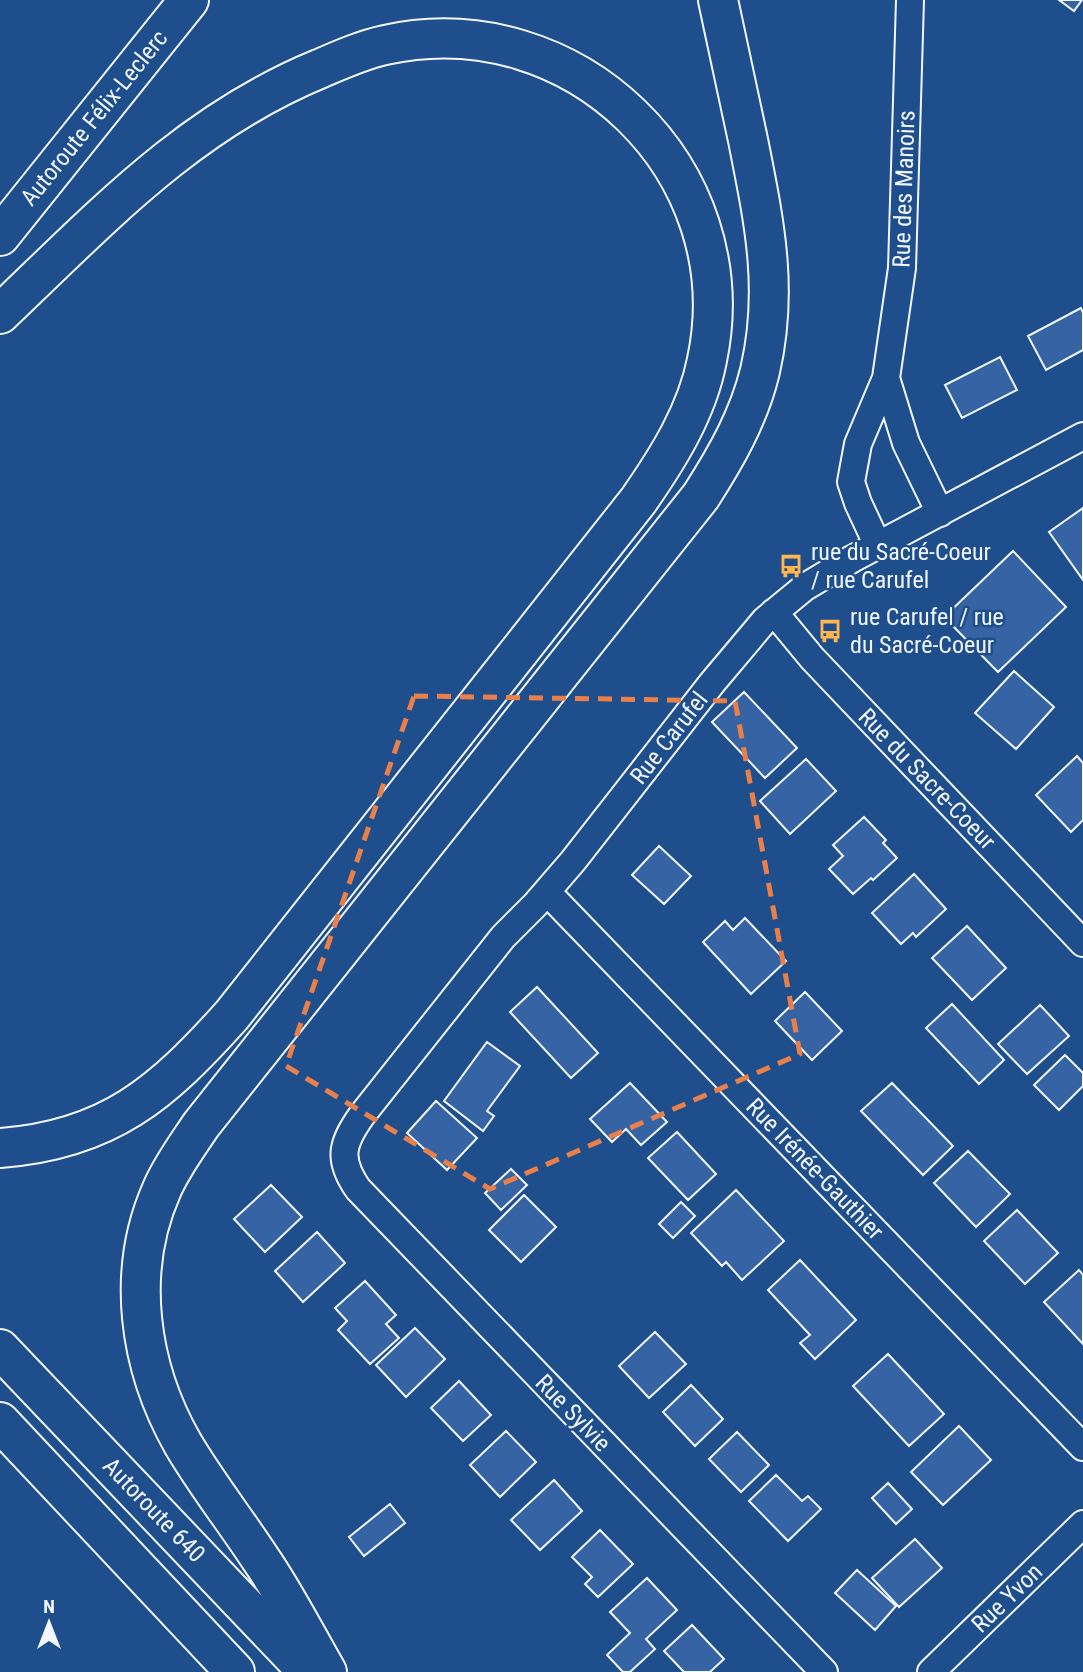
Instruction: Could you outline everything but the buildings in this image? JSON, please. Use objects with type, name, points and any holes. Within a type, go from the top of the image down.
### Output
[{"type":"highway","name":"Autoroute Félix-Leclerc","points":[[0,236],[189,0]]},
{"type":"highway","points":[[327,1672],[262,1560],[198,1468],[159,1395],[144,1340],[142,1286],[147,1239],[162,1189],[201,1125],[688,514],[720,467],[738,431],[759,374],[765,348],[770,297],[769,252],[719,0]]},
{"type":"highway","points":[[0,314],[127,192],[163,162],[238,110],[291,80],[359,53],[386,45],[435,39],[490,43],[540,57],[587,80],[635,116],[670,160],[697,214],[711,272],[713,302],[707,360],[700,386],[680,432],[659,470],[232,1015],[173,1077],[124,1113],[77,1135],[50,1142],[0,1148]]},
{"type":"highway","name":"Autoroute 640","points":[[0,1349],[307,1672]]},
{"type":"highway","points":[[0,1422],[235,1672]]},
{"type":"street","name":"Rue des Manoirs","points":[[878,546],[851,482],[859,444],[886,378],[902,268],[910,0]]},
{"type":"street","name":"Rue des Manoirs","points":[[886,378],[906,443],[940,513]]},
{"type":"street","name":"Rue Carufel","points":[[345,1143],[362,1115],[503,937],[547,892],[744,643],[774,612],[805,587],[1083,436]]},
{"type":"street","name":"Rue du Sacre-Coeur","points":[[774,612],[812,658],[1083,943]]},
{"type":"street","name":"Rue Irénée-Gauthier","points":[[547,892],[1083,1447]]},
{"type":"street","name":"Rue Sylvie","points":[[345,1143],[344,1158],[347,1169],[358,1189],[824,1672]]},
{"type":"street","name":"Rue Yvon","points":[[931,1672],[1083,1524]]},
{"type":"highlighted area","points":[[414,696],[735,701],[800,1054],[490,1189],[286,1066]]},
{"type":"place","name":"rue du Sacré-Coeur / rue Carufel","points":[[791,566]]},
{"type":"place","name":"rue Carufel / rue du Sacré-Coeur","points":[[830,631]]}]
